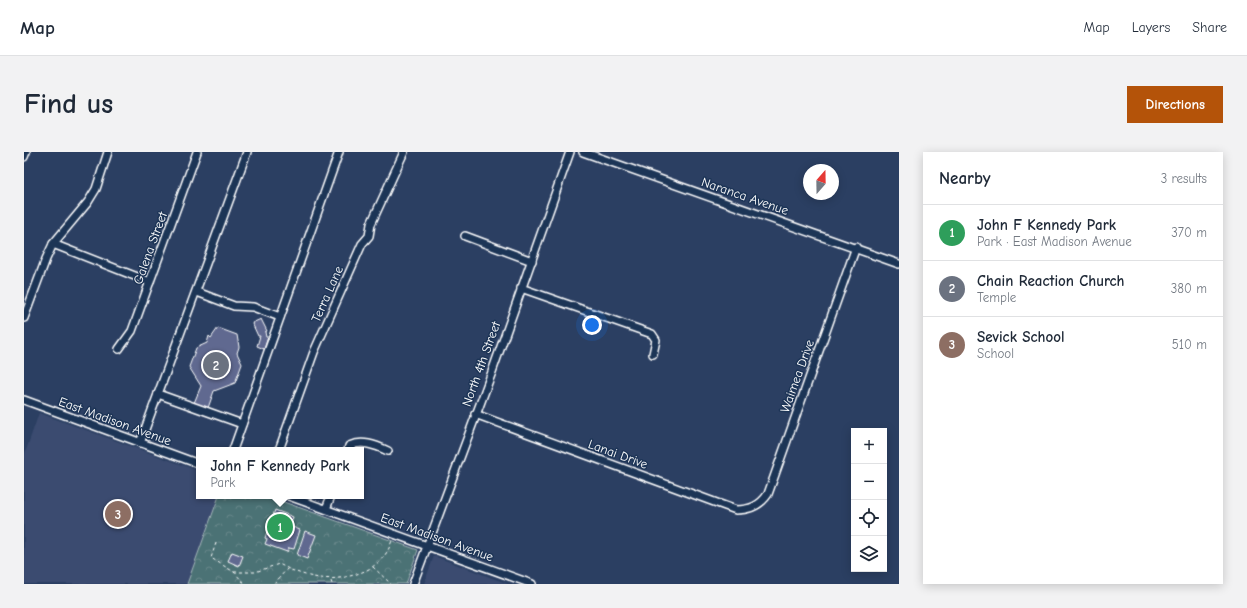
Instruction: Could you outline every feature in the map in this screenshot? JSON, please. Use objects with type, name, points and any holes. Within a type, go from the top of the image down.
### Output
[{"type":"street","points":[[24,157],[26,152]]},
{"type":"street","points":[[24,318],[46,259],[54,244],[88,202],[96,189],[108,152]]},
{"type":"street","name":"Galena Street","points":[[119,349],[132,331],[197,152]]},
{"type":"street","points":[[140,443],[197,292],[247,152]]},
{"type":"street","points":[[234,447],[339,152]]},
{"type":"street","name":"Terra Lane","points":[[280,447],[314,352],[362,244],[369,236],[371,224],[404,152]]},
{"type":"street","name":"North 4th Street","points":[[413,584],[532,261],[570,152]]},
{"type":"street","name":"Naranca Avenue","points":[[583,152],[856,247],[899,264]]},
{"type":"street","points":[[465,236],[532,261]]},
{"type":"street","points":[[54,244],[150,282]]},
{"type":"street","name":"Waimea Drive","points":[[754,508],[764,500],[768,494],[856,247]]},
{"type":"street","points":[[521,288],[652,334],[656,340],[653,354]]},
{"type":"street","points":[[197,292],[234,306],[253,307],[280,317]]},
{"type":"street","points":[[158,394],[242,424]]},
{"type":"street","name":"East Madison Avenue","points":[[24,400],[196,463]]},
{"type":"street","name":"Lanai Drive","points":[[475,414],[736,510],[754,508]]},
{"type":"street","points":[[349,447],[355,444],[373,444],[388,451]]},
{"type":"street","name":"East Madison Avenue","points":[[298,499],[532,584]]},
{"type":"street","points":[[326,509],[330,499]]},
{"type":"path","points":[[234,572],[255,572],[279,564],[315,578],[331,580],[355,576],[373,567],[386,556],[394,534]]},
{"type":"path","points":[[216,543],[211,558],[234,572],[245,584]]},
{"type":"path","points":[[373,567],[391,584]]},
{"type":"path","points":[[274,584],[288,568]]},
{"type":"path","points":[[331,580],[332,584]]},
{"type":"shaded area","points":[[39,413],[196,470],[196,499],[218,499],[187,584],[24,584],[24,456]]},
{"type":"shaded area","points":[[434,556],[508,584],[424,584]]},
{"type":"green space","points":[[218,499],[275,499],[418,550],[406,584],[187,584]]},
{"type":"building","points":[[261,319],[267,331],[265,332],[266,337],[268,337],[264,349],[257,346],[260,336],[258,336],[252,323]]},
{"type":"building","points":[[218,328],[237,335],[239,347],[237,353],[242,364],[235,383],[214,391],[208,408],[194,403],[201,386],[189,367],[196,348],[207,343],[209,336],[211,338]]},
{"type":"building","points":[[275,510],[293,517],[290,526],[300,530],[294,549],[289,548],[287,552],[265,544],[267,539],[265,538]]},
{"type":"building","points":[[305,531],[316,535],[307,559],[297,555]]},
{"type":"building","points":[[232,552],[243,556],[239,566],[228,561]]},
{"type":"place","name":"Chain Reaction Church","points":[[216,365]]},
{"type":"place","name":"Sevick School","points":[[118,514]]},
{"type":"place","name":"John F Kennedy Park","points":[[280,527]]}]
